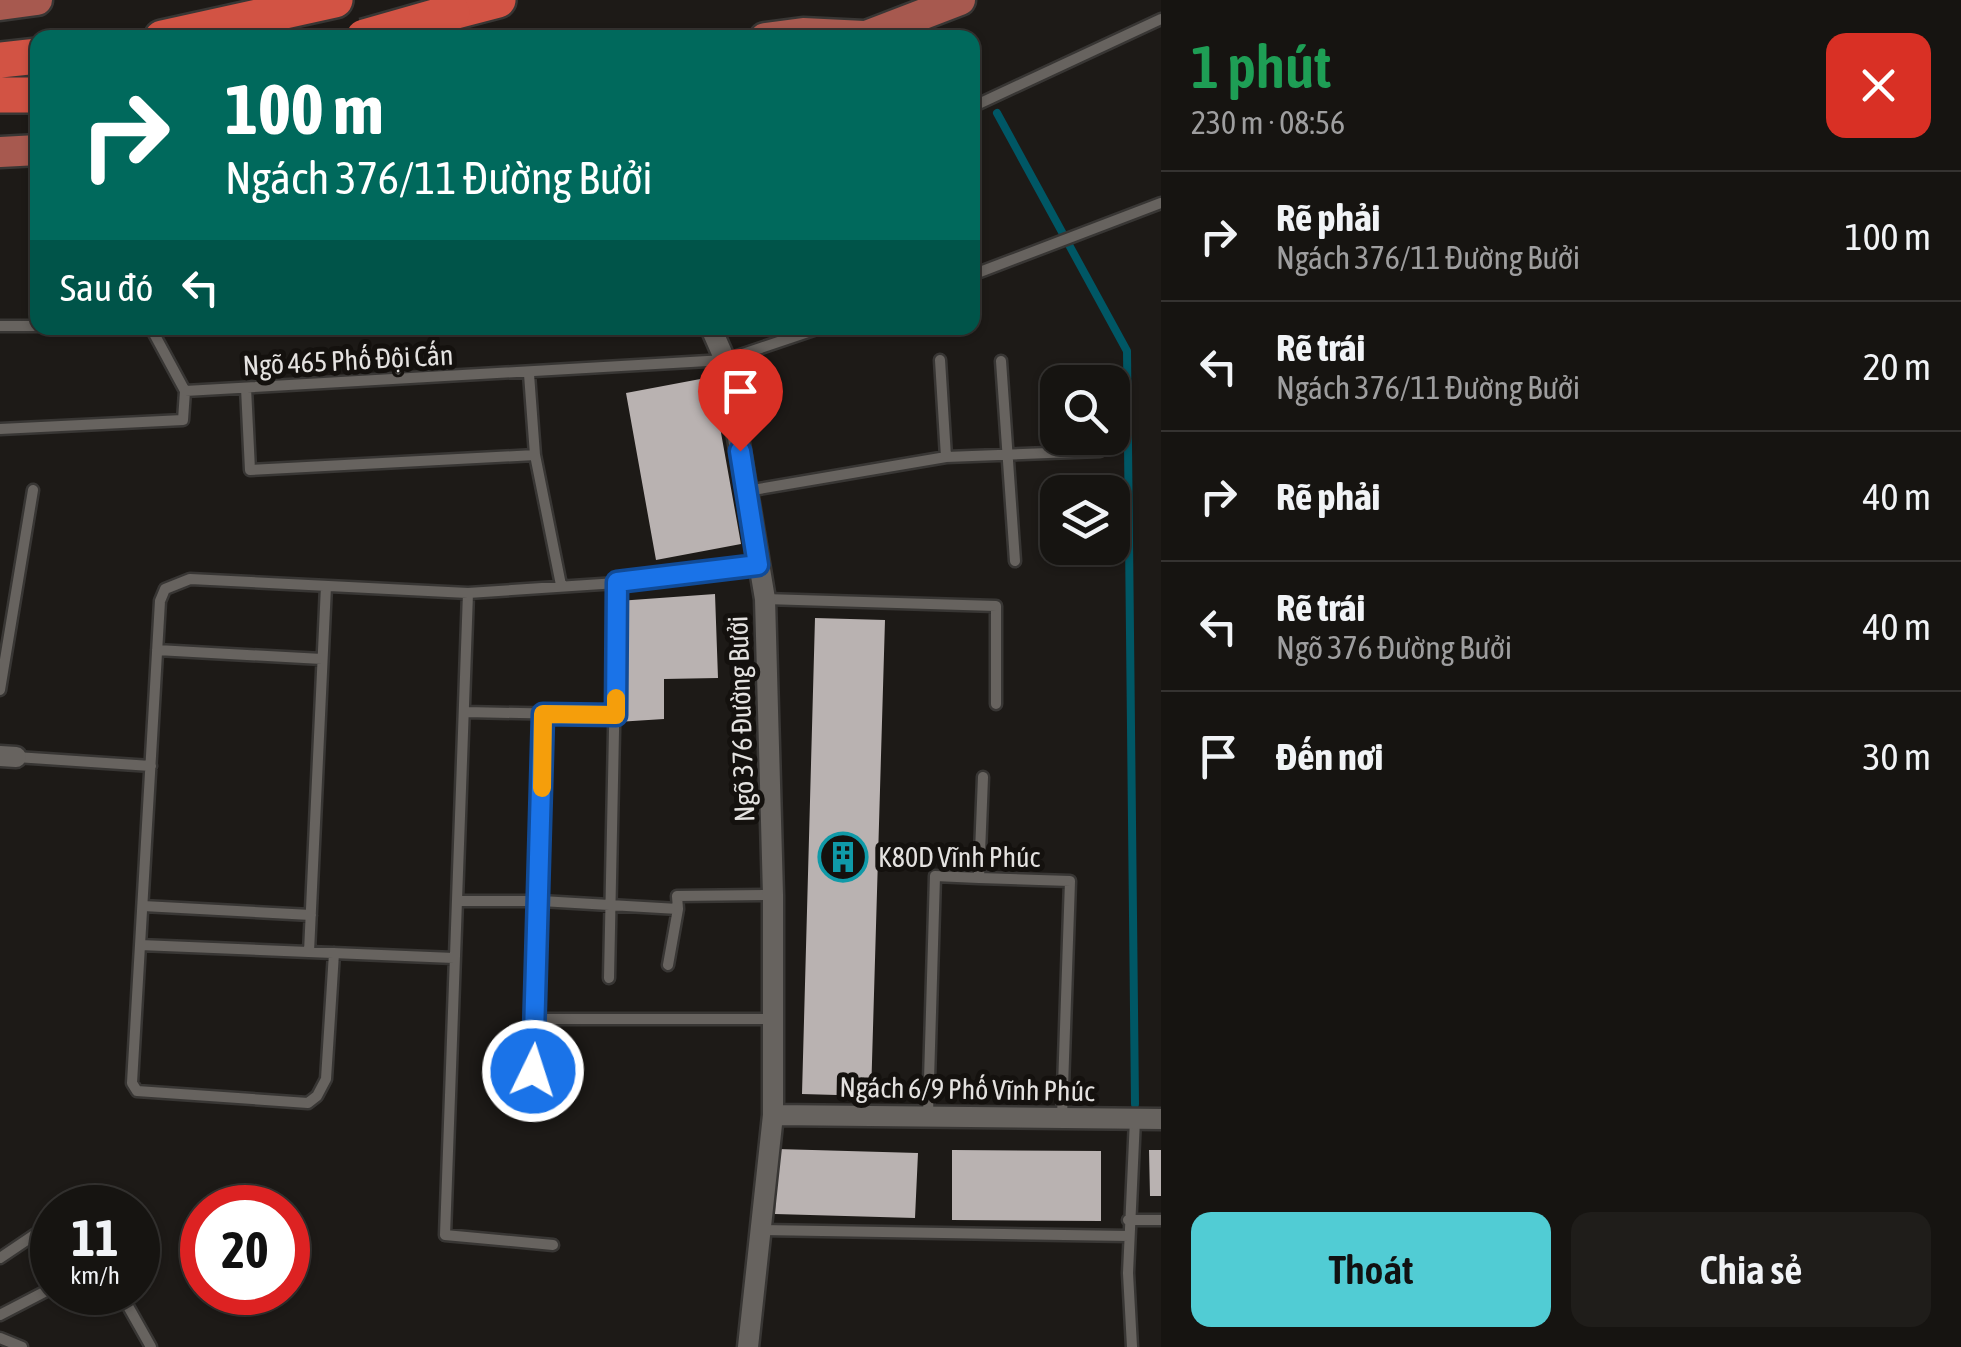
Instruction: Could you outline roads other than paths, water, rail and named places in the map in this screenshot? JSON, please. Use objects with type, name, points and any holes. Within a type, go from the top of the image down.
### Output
[{"type":"highway","points":[[199,30],[336,0]]},
{"type":"highway","points":[[387,30],[498,0]]},
{"type":"highway","points":[[0,60],[30,57]]},
{"type":"highway","points":[[0,96],[30,94]]},
{"type":"main road","points":[[0,5],[38,0]]},
{"type":"main road","points":[[407,0],[414,30]]},
{"type":"main road","points":[[881,30],[960,0]]},
{"type":"main road","points":[[0,152],[30,150]]},
{"type":"street","name":"Ngõ 376 Đường Bưởi","points":[[714,335],[725,360],[765,599],[775,1019],[773,1115],[748,1347]]},
{"type":"street","name":"Ngách 6/9 Phố Vĩnh Phúc","points":[[773,1115],[1161,1120]]},
{"type":"lane","points":[[980,104],[1161,19]]},
{"type":"lane","points":[[980,272],[1056,247],[1161,203]]},
{"type":"lane","points":[[0,326],[30,326]]},
{"type":"lane","points":[[0,429],[182,420],[185,391],[155,335]]},
{"type":"lane","name":"Ngõ 465 Phố Đội Cấn","points":[[185,391],[725,360],[799,335]]},
{"type":"lane","points":[[940,360],[946,457]]},
{"type":"lane","points":[[1001,361],[1016,561]]},
{"type":"lane","points":[[529,374],[535,455],[562,585]]},
{"type":"lane","points":[[246,388],[250,470],[535,455]]},
{"type":"lane","points":[[748,490],[946,457],[1040,452]]},
{"type":"lane","points":[[0,690],[33,490]]},
{"type":"lane","points":[[334,954],[326,1079],[318,1096],[308,1103],[136,1092],[132,1083],[160,601],[165,589],[174,582],[190,579],[468,593],[617,582],[758,565]]},
{"type":"lane","points":[[608,978],[617,582]]},
{"type":"lane","points":[[309,952],[326,586]]},
{"type":"lane","points":[[468,593],[445,1235],[552,1244]]},
{"type":"lane","points":[[765,599],[996,606],[996,704]]},
{"type":"lane","points":[[157,650],[322,659]]},
{"type":"lane","points":[[466,712],[616,715]]},
{"type":"lane","points":[[533,1071],[541,901],[543,714]]},
{"type":"lane","points":[[8,756],[151,766]]},
{"type":"lane","points":[[978,878],[983,777]]},
{"type":"lane","points":[[928,1114],[936,876],[1070,881],[1062,1117]]},
{"type":"lane","points":[[668,966],[677,896],[773,895]]},
{"type":"lane","points":[[458,901],[541,901],[678,910]]},
{"type":"lane","points":[[143,906],[311,915]]},
{"type":"lane","points":[[140,945],[454,958]]},
{"type":"lane","points":[[537,1019],[775,1019]]},
{"type":"lane","points":[[1132,1347],[1128,1220],[1134,1119]]},
{"type":"lane","points":[[1128,1220],[1161,1220]]},
{"type":"lane","points":[[759,1230],[1128,1236]]},
{"type":"lane","points":[[0,1258],[30,1237]]},
{"type":"lane","points":[[0,1315],[30,1299]]},
{"type":"lane","points":[[133,1315],[151,1347]]},
{"type":"lane","points":[[0,1338],[22,1347]]},
{"type":"waterway","points":[[997,113],[1127,351],[1135,1104]]},
{"type":"place","name":"K80D Vĩnh Phúc","points":[[843,857]]}]
